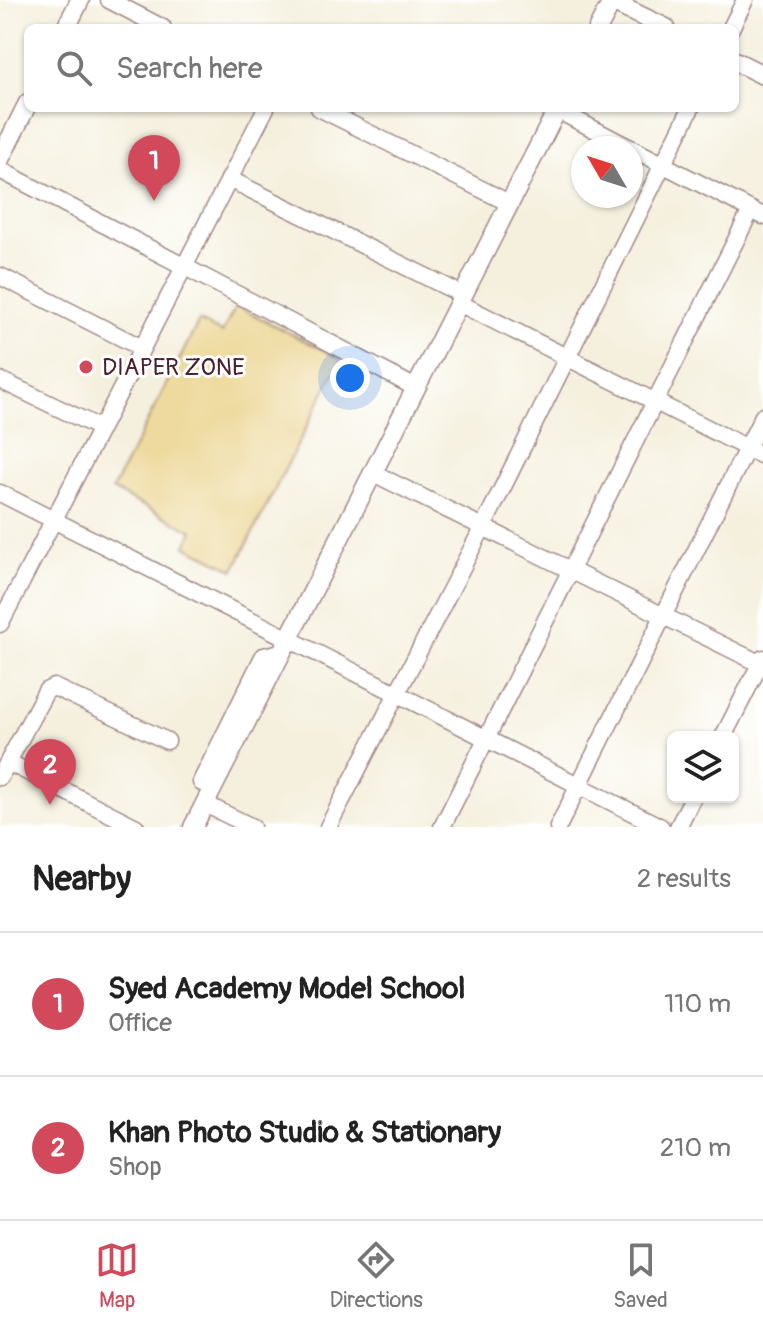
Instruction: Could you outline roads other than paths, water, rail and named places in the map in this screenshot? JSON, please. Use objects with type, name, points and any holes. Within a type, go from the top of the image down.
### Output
[{"type":"street","points":[[68,24],[80,0]]},
{"type":"street","points":[[109,0],[155,24]]},
{"type":"street","points":[[733,24],[745,0]]},
{"type":"street","points":[[600,24],[612,1],[658,24]]},
{"type":"street","points":[[739,63],[763,75]]},
{"type":"street","points":[[0,159],[24,111]]},
{"type":"street","points":[[0,624],[6,595],[53,519],[264,112]]},
{"type":"street","points":[[327,112],[509,203]]},
{"type":"street","points":[[193,827],[555,112]]},
{"type":"street","points":[[563,112],[608,136]]},
{"type":"street","points":[[328,827],[483,527],[689,112]]},
{"type":"street","points":[[442,827],[655,402],[757,213],[643,154]]},
{"type":"street","points":[[0,170],[416,388]]},
{"type":"street","points":[[229,179],[461,299],[565,357],[763,456]]},
{"type":"street","points":[[0,276],[142,348]]},
{"type":"street","points":[[0,380],[100,428]]},
{"type":"street","points":[[558,827],[763,416]]},
{"type":"street","points":[[373,473],[762,662],[726,731]]},
{"type":"street","points":[[0,493],[285,646],[396,693],[661,827]]},
{"type":"street","points":[[179,827],[264,657],[285,646]]},
{"type":"street","points":[[136,827],[4,770],[46,691],[54,687],[167,741]]},
{"type":"street","points":[[678,827],[690,803]]},
{"type":"street","points":[[205,804],[252,827]]},
{"type":"place","name":"Syed Academy Model School","points":[[154,201]]},
{"type":"place","name":"DIAPER ZONE","points":[[86,367]]},
{"type":"place","name":"Khan Photo Studio & Stationary","points":[[50,805]]}]
